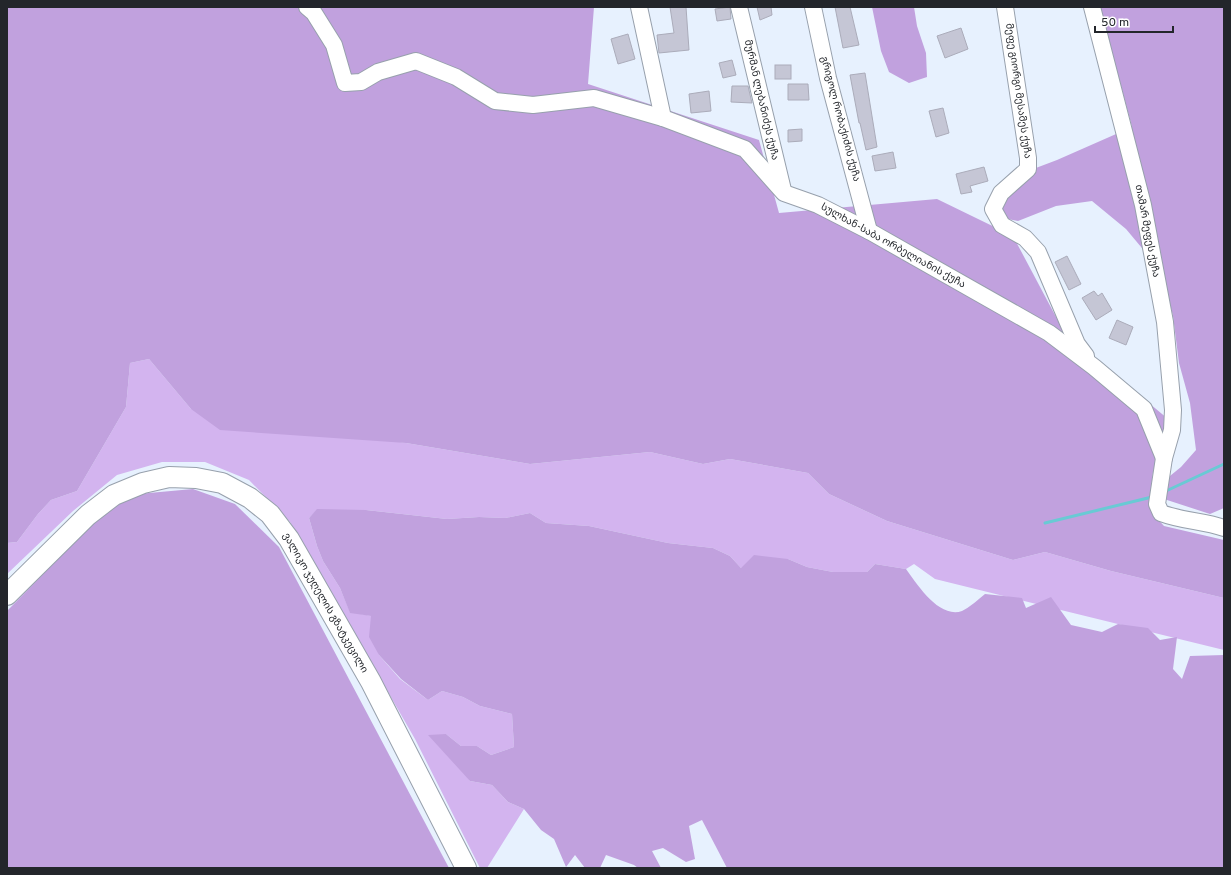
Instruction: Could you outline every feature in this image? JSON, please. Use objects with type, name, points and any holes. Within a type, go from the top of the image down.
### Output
[{"type":"main road","name":"ვალიკო ჯუღელის გზატკეცილი","points":[[7,595],[88,515],[114,496],[143,483],[169,477],[196,478],[222,483],[250,498],[270,514],[289,539],[371,682],[466,868]]},
{"type":"street","name":"სულხან-საბა ორბელიანის ქუჩა","points":[[307,7],[314,13],[334,45],[345,83],[361,82],[378,72],[416,61],[456,76],[495,101],[533,105],[594,98],[663,118],[745,149],[784,193],[818,205],[869,231],[1049,333],[1094,367],[1144,409],[1164,458]]},
{"type":"street","points":[[639,7],[663,118]]},
{"type":"street","name":"მურმან ლებანიძეს ქუჩა","points":[[739,7],[784,193]]},
{"type":"street","name":"გრიგოლ რობაქიძის ქუჩა","points":[[813,7],[828,78],[869,231]]},
{"type":"street","name":"მეფე გიორგი მესამეს ქუჩა","points":[[1005,7],[1028,158],[1028,169],[1001,193],[994,209],[1002,226],[1025,238],[1038,252],[1077,344],[1094,367]]},
{"type":"street","name":"თამარ მეფეს ქუჩა","points":[[1092,7],[1143,205],[1165,322],[1173,410],[1172,430],[1164,458],[1156,504],[1161,513],[1175,518],[1212,524],[1224,528]]},
{"type":"shaded area","points":[[7,7],[594,7],[588,84],[759,140],[779,213],[937,199],[1013,236],[1064,332],[1168,419],[1153,472],[1151,489],[1154,515],[1164,526],[1224,540],[1224,598],[1111,571],[1045,552],[1013,560],[887,521],[829,494],[808,473],[730,459],[703,464],[650,452],[530,464],[406,443],[220,430],[191,409],[149,359],[130,363],[126,407],[77,491],[51,500],[38,514],[17,542],[7,543]]},
{"type":"shaded area","points":[[872,7],[914,7],[917,26],[926,53],[927,77],[909,83],[889,72],[881,51]]},
{"type":"shaded area","points":[[1100,7],[1224,7],[1224,508],[1210,514],[1164,499],[1165,480],[1181,467],[1196,450],[1190,403],[1179,363],[1173,316],[1162,272],[1126,229],[1092,201],[1056,206],[1018,221],[992,216],[1004,180],[1057,160],[1132,127]]},
{"type":"shaded area","points":[[149,359],[191,409],[530,464],[650,452],[703,464],[730,459],[808,473],[829,494],[887,521],[1013,560],[1045,552],[1111,571],[1224,598],[1224,650],[935,579],[914,564],[906,569],[875,564],[867,572],[833,572],[807,567],[788,559],[741,568],[730,556],[713,548],[668,543],[589,526],[546,523],[530,513],[505,518],[479,517],[447,519],[366,510],[317,510],[309,518],[323,561],[340,588],[350,612],[372,616],[379,655],[400,679],[428,700],[442,691],[463,697],[480,706],[512,714],[514,747],[491,755],[477,746],[461,746],[446,734],[470,781],[492,785],[508,802],[524,809],[487,868],[480,868],[415,739],[290,522],[249,480],[205,462],[162,462],[117,475],[73,511],[7,574],[7,543],[17,542],[38,514],[51,500],[77,491],[126,407],[130,363]]},
{"type":"shaded area","points":[[193,489],[235,504],[279,547],[449,868],[7,868],[7,611],[105,511],[138,494]]},
{"type":"shaded area","points":[[317,509],[366,510],[447,519],[479,517],[505,518],[530,513],[546,523],[589,526],[668,543],[713,548],[730,556],[741,568],[754,555],[788,559],[807,567],[833,572],[867,572],[875,564],[906,569],[922,591],[930,599],[945,610],[953,612],[965,610],[985,594],[1022,598],[1026,608],[1051,597],[1071,625],[1102,632],[1118,624],[1148,628],[1160,640],[1177,637],[1173,669],[1182,679],[1190,656],[1224,655],[1224,868],[727,868],[702,820],[689,826],[695,859],[686,862],[663,848],[652,851],[661,868],[638,868],[634,865],[606,855],[600,868],[585,868],[575,855],[566,867],[554,839],[541,830],[524,809],[508,802],[492,785],[470,781],[428,735],[446,734],[461,746],[477,746],[491,755],[514,747],[512,714],[480,706],[463,697],[442,691],[428,700],[401,679],[379,655],[369,637],[371,616],[350,613],[340,588],[323,561],[309,518]]},
{"type":"building","points":[[670,7],[686,7],[689,50],[659,53],[657,35],[674,33]]},
{"type":"building","points":[[730,7],[731,19],[717,21],[715,9]]},
{"type":"building","points":[[757,7],[771,7],[772,15],[760,20]]},
{"type":"building","points":[[835,7],[850,7],[859,45],[843,48]]},
{"type":"building","points":[[961,28],[968,49],[945,58],[937,36]]},
{"type":"building","points":[[628,34],[635,59],[618,64],[611,39]]},
{"type":"building","points":[[732,60],[736,75],[723,78],[719,63]]},
{"type":"building","points":[[775,65],[791,65],[791,79],[775,79]]},
{"type":"building","points":[[865,73],[877,147],[866,150],[859,123],[850,75]]},
{"type":"building","points":[[788,84],[808,84],[809,100],[788,100]]},
{"type":"building","points":[[732,86],[748,86],[752,103],[731,102]]},
{"type":"building","points":[[709,91],[711,111],[691,113],[689,94]]},
{"type":"building","points":[[943,108],[949,133],[936,137],[929,111]]},
{"type":"building","points":[[802,129],[802,141],[788,142],[788,130]]},
{"type":"building","points":[[893,152],[896,168],[875,171],[872,156]]},
{"type":"building","points":[[984,167],[988,181],[970,186],[972,192],[961,194],[956,174]]},
{"type":"building","points":[[1067,256],[1081,284],[1069,290],[1055,262]]},
{"type":"building","points":[[1094,291],[1098,296],[1102,293],[1112,310],[1096,320],[1082,298]]},
{"type":"building","points":[[1117,320],[1133,327],[1126,345],[1109,338]]},
{"type":"waterway","points":[[1166,491],[1224,464]]},
{"type":"waterway","points":[[1045,523],[1152,497]]}]
